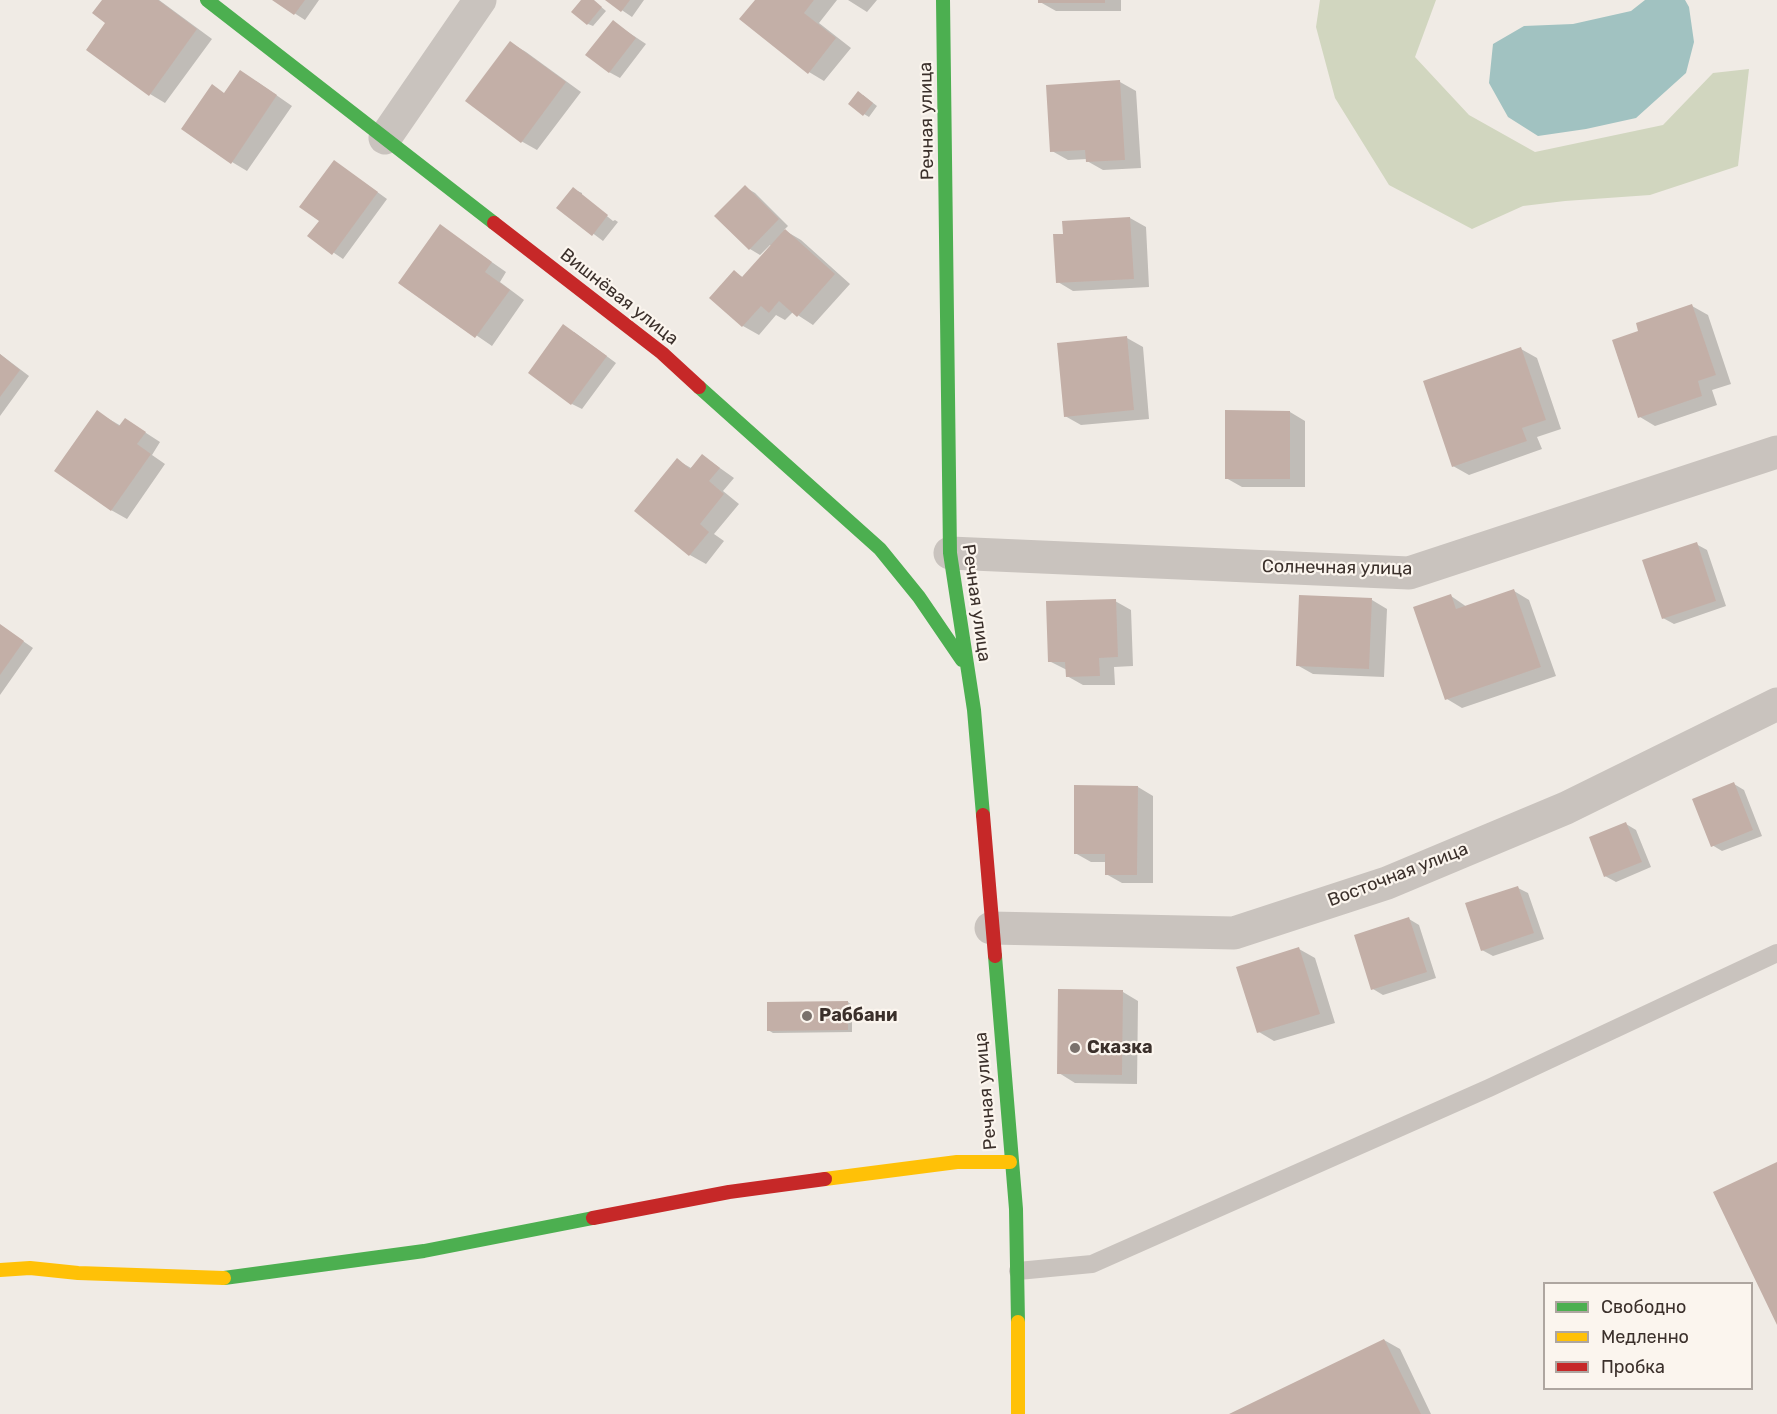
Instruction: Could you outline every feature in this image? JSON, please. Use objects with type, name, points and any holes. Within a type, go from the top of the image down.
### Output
[{"type":"street","name":"Вишнёвая улица","points":[[207,0],[662,353],[880,549],[919,597],[966,666]]},
{"type":"street","points":[[385,138],[480,0]]},
{"type":"street","name":"Речная улица","points":[[943,0],[950,553],[974,710],[1010,1162],[1016,1209],[1018,1414]]},
{"type":"street","name":"Солнечная улица","points":[[950,553],[1409,573],[1777,452]]},
{"type":"street","name":"Восточная улица","points":[[991,928],[1234,933],[1387,883],[1556,813],[1777,704]]},
{"type":"street","points":[[0,1270],[30,1268],[78,1273],[231,1278],[424,1251],[729,1192],[957,1162],[1010,1162]]},
{"type":"lane","points":[[1018,1271],[1092,1264],[1489,1088],[1777,953]]},
{"type":"green space","points":[[1320,0],[1436,0],[1415,57],[1469,115],[1535,152],[1663,125],[1713,73],[1749,69],[1738,166],[1650,195],[1523,206],[1472,229],[1389,185],[1335,98],[1316,27]]},
{"type":"water","points":[[1645,0],[1685,0],[1689,7],[1694,42],[1686,73],[1636,118],[1538,136],[1508,117],[1489,83],[1493,44],[1524,26],[1573,24],[1631,11]]},
{"type":"building","points":[[102,0],[158,0],[197,29],[149,96],[86,50],[105,23],[92,13]]},
{"type":"building","points":[[272,0],[305,0],[294,15]]},
{"type":"building","points":[[581,0],[594,0],[602,7],[587,25],[571,12]]},
{"type":"building","points":[[605,0],[630,0],[621,12]]},
{"type":"building","points":[[755,0],[814,0],[804,13],[836,38],[808,74],[739,19]]},
{"type":"building","points":[[1038,0],[1105,0],[1105,3],[1038,3]]},
{"type":"building","points":[[613,20],[636,38],[609,73],[585,55]]},
{"type":"building","points":[[510,41],[566,82],[521,143],[465,101]]},
{"type":"building","points":[[240,70],[277,95],[231,164],[181,129],[212,84],[224,93]]},
{"type":"building","points":[[1120,80],[1125,160],[1086,162],[1085,150],[1050,152],[1046,85]]},
{"type":"building","points":[[858,91],[873,103],[863,116],[848,104]]},
{"type":"building","points":[[334,160],[378,192],[332,255],[307,236],[319,221],[299,207]]},
{"type":"building","points":[[745,185],[779,219],[749,250],[714,216]]},
{"type":"building","points":[[573,187],[608,215],[592,236],[556,208]]},
{"type":"building","points":[[1130,217],[1134,279],[1056,283],[1053,234],[1063,234],[1062,221]]},
{"type":"building","points":[[440,224],[492,262],[485,272],[510,290],[475,338],[398,283]]},
{"type":"building","points":[[785,229],[835,274],[797,317],[779,301],[769,313],[761,306],[742,327],[709,298],[734,270],[742,277]]},
{"type":"building","points":[[1692,304],[1716,375],[1698,381],[1702,396],[1638,418],[1612,340],[1638,331],[1636,323]]},
{"type":"building","points":[[563,324],[607,356],[571,405],[528,373]]},
{"type":"building","points":[[1127,336],[1134,410],[1064,417],[1057,343]]},
{"type":"building","points":[[1521,347],[1546,420],[1522,428],[1527,441],[1452,467],[1423,381]]},
{"type":"building","points":[[0,354],[20,370],[0,397]]},
{"type":"building","points":[[97,410],[119,426],[125,418],[146,432],[137,444],[151,454],[111,511],[54,471]]},
{"type":"building","points":[[1225,410],[1290,411],[1290,479],[1225,479]]},
{"type":"building","points":[[702,454],[720,468],[709,481],[724,494],[700,524],[709,532],[689,556],[634,511],[677,458],[690,469]]},
{"type":"building","points":[[1697,542],[1716,601],[1662,619],[1642,560]]},
{"type":"building","points":[[1514,589],[1541,667],[1445,700],[1413,607],[1451,594],[1456,609]]},
{"type":"building","points":[[1299,595],[1372,598],[1369,669],[1296,666]]},
{"type":"building","points":[[1116,599],[1118,657],[1099,658],[1100,676],[1066,677],[1065,662],[1048,662],[1046,601]]},
{"type":"building","points":[[0,624],[24,641],[0,675]]},
{"type":"building","points":[[1734,782],[1753,830],[1711,847],[1692,799]]},
{"type":"building","points":[[1074,785],[1138,786],[1137,875],[1105,875],[1105,854],[1074,854]]},
{"type":"building","points":[[1626,822],[1642,862],[1604,877],[1589,837]]},
{"type":"building","points":[[1518,886],[1534,933],[1481,951],[1465,903]]},
{"type":"building","points":[[1409,917],[1427,972],[1371,990],[1354,935]]},
{"type":"building","points":[[1299,947],[1320,1014],[1257,1033],[1236,967]]},
{"type":"building","points":[[1058,989],[1123,990],[1122,1075],[1057,1074]]},
{"type":"building","name":"Раббани","points":[[848,1001],[848,1030],[767,1031],[767,1002]]},
{"type":"building","points":[[1777,1162],[1777,1325],[1713,1192]]},
{"type":"building","points":[[1384,1339],[1421,1414],[1229,1414]]},
{"type":"traffic: fast","points":[[207,0],[494,223]]},
{"type":"traffic: fast","points":[[943,0],[950,553],[974,710],[983,815]]},
{"type":"traffic: fast","points":[[699,387],[880,549],[919,597],[962,660]]},
{"type":"traffic: fast","points":[[995,956],[1016,1209],[1018,1322]]},
{"type":"traffic: fast","points":[[224,1278],[424,1251],[593,1218]]},
{"type":"traffic: slow","points":[[825,1179],[957,1162],[1010,1162]]},
{"type":"traffic: slow","points":[[0,1270],[30,1268],[78,1273],[224,1278]]},
{"type":"traffic: slow","points":[[1018,1322],[1018,1414]]},
{"type":"traffic: jam","points":[[494,223],[662,353],[699,387]]},
{"type":"traffic: jam","points":[[983,815],[995,956]]},
{"type":"traffic: jam","points":[[593,1218],[729,1192],[825,1179]]},
{"type":"place","name":"Раббани","points":[[807,1016]]},
{"type":"place","name":"Сказка","points":[[1075,1048]]}]
